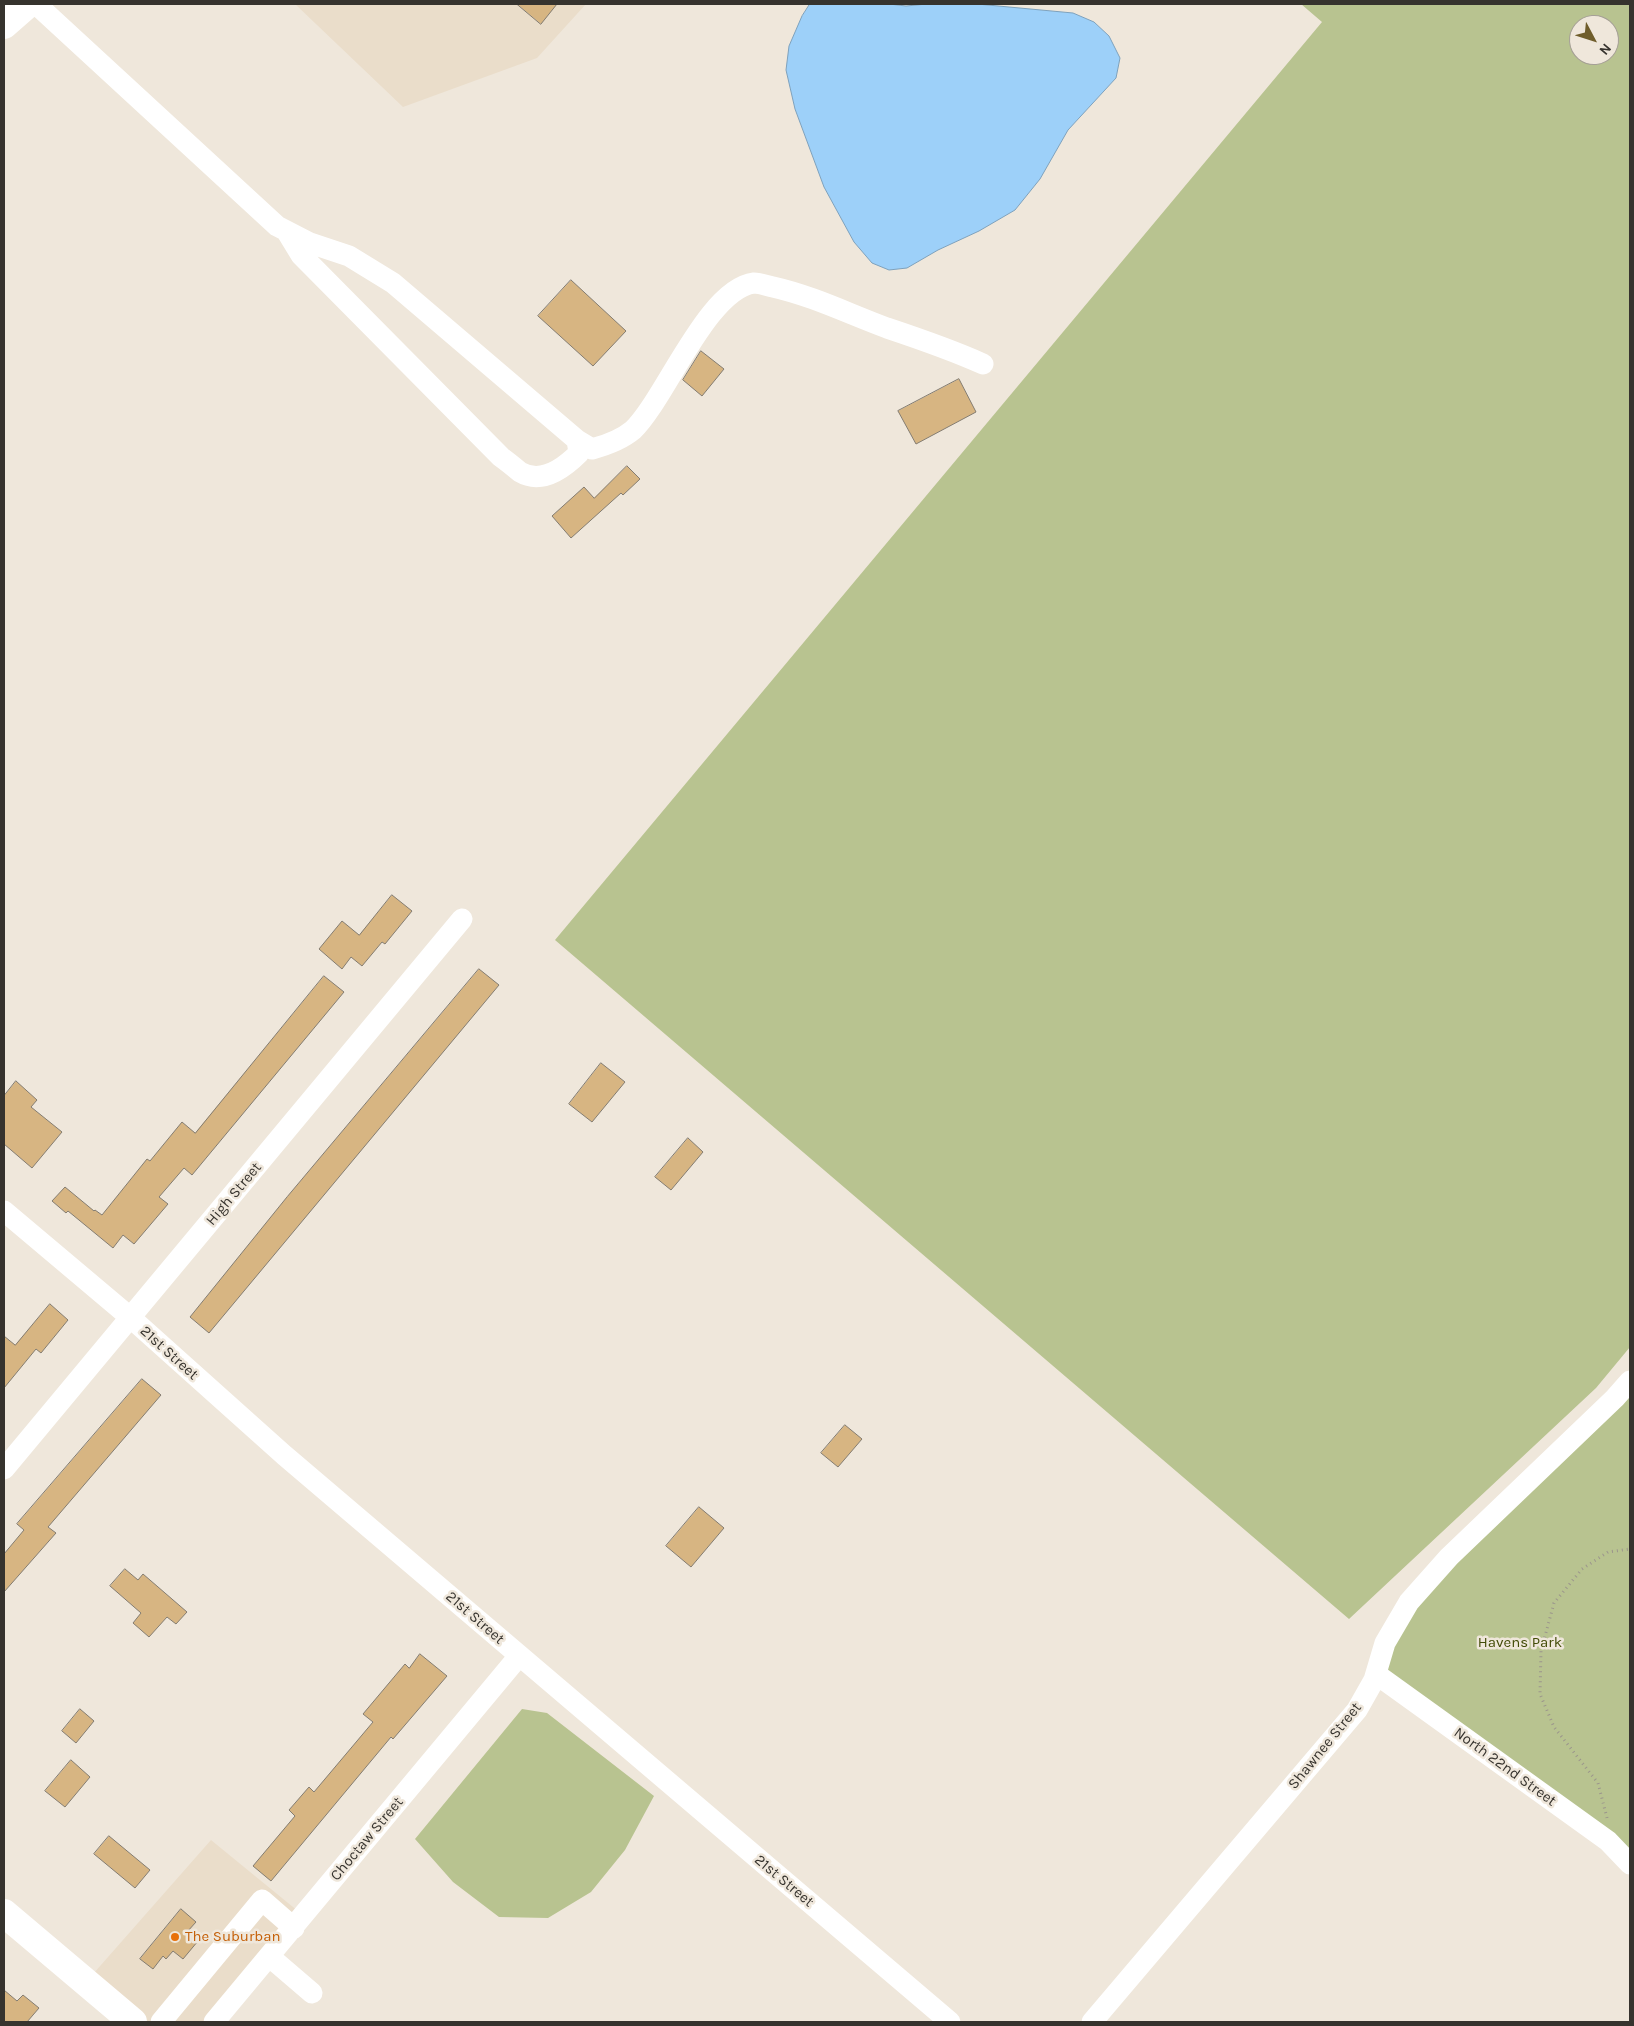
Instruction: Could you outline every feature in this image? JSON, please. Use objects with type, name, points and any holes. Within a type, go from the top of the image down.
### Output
[{"type":"main road","points":[[4,25],[28,4]]},
{"type":"main road","points":[[4,1913],[132,2022]]},
{"type":"street","points":[[36,4],[277,226],[310,243],[349,256],[393,283],[576,440],[592,449],[611,444],[632,430],[650,408],[691,340],[724,300],[740,289],[755,283],[811,298],[887,328],[950,349],[983,364]]},
{"type":"street","points":[[287,232],[301,255],[495,450],[522,473],[537,477],[564,468],[579,453],[576,440]]},
{"type":"street","name":"High Street","points":[[4,1469],[462,919]]},
{"type":"street","name":"21st Street","points":[[4,1210],[130,1318],[284,1455],[950,2022]]},
{"type":"street","name":"Shawnee Street","points":[[1092,2022],[1357,1710],[1376,1674],[1385,1643],[1409,1602],[1449,1557],[1615,1398],[1630,1381]]},
{"type":"street","name":"Choctaw Street","points":[[214,2022],[519,1656]]},
{"type":"street","name":"North 22nd Street","points":[[1376,1674],[1608,1841],[1630,1864]]},
{"type":"street","points":[[161,2022],[262,1900],[294,1928]]},
{"type":"street","points":[[270,1957],[312,1993]]},
{"type":"path","points":[[1608,1841],[1607,1812],[1598,1783],[1554,1727],[1540,1694],[1541,1650],[1554,1603],[1582,1569],[1608,1552],[1630,1549]]},
{"type":"shaded area","points":[[295,4],[586,4],[537,58],[403,107]]},
{"type":"shaded area","points":[[211,1840],[304,1916],[214,2022],[133,2022],[86,1982]]},
{"type":"green space","points":[[1301,4],[1630,4],[1630,1347],[1596,1388],[1349,1619],[555,940],[1322,22]]},
{"type":"green space","name":"Havens Park","points":[[1630,1381],[1630,1864],[1376,1674],[1409,1602]]},
{"type":"green space","points":[[522,1709],[547,1713],[654,1796],[625,1850],[591,1892],[548,1918],[499,1917],[453,1882],[415,1839]]},
{"type":"water","points":[[810,4],[889,4],[906,6],[977,4],[1073,13],[1094,22],[1109,36],[1120,58],[1116,78],[1068,130],[1040,179],[1015,210],[907,268],[889,270],[872,263],[854,242],[824,187],[795,109],[786,70],[789,46],[802,16]]},
{"type":"building","points":[[517,4],[557,4],[541,24]]},
{"type":"building","points":[[571,280],[626,331],[593,366],[538,316]]},
{"type":"building","points":[[701,351],[724,369],[702,396],[683,380]]},
{"type":"building","points":[[959,379],[976,412],[916,444],[898,411]]},
{"type":"building","points":[[627,466],[640,479],[623,495],[621,493],[571,538],[552,516],[584,487],[594,498]]},
{"type":"building","points":[[392,895],[412,911],[385,944],[382,942],[362,966],[351,957],[342,969],[319,949],[342,921],[359,935]]},
{"type":"building","points":[[479,969],[499,985],[209,1333],[190,1317],[287,1197]]},
{"type":"building","points":[[324,976],[344,992],[192,1175],[184,1168],[159,1197],[168,1204],[134,1244],[123,1235],[113,1248],[68,1211],[66,1213],[52,1201],[65,1187],[94,1211],[102,1215],[147,1159],[150,1161],[182,1122],[195,1133]]},
{"type":"building","points":[[601,1063],[625,1082],[592,1122],[569,1104]]},
{"type":"building","points":[[16,1081],[37,1100],[31,1107],[62,1132],[32,1168],[4,1144],[4,1096]]},
{"type":"building","points":[[688,1138],[703,1152],[671,1190],[655,1177]]},
{"type":"building","points":[[50,1304],[68,1320],[41,1353],[36,1349],[4,1388],[4,1336],[15,1345]]},
{"type":"building","points":[[142,1379],[161,1395],[48,1527],[56,1533],[4,1592],[4,1554],[24,1530],[17,1524]]},
{"type":"building","points":[[845,1425],[862,1439],[838,1467],[821,1453]]},
{"type":"building","points":[[699,1507],[724,1528],[691,1567],[666,1546]]},
{"type":"building","points":[[125,1569],[138,1580],[143,1574],[187,1612],[176,1624],[167,1617],[149,1637],[133,1623],[141,1613],[110,1586]]},
{"type":"building","points":[[420,1654],[447,1676],[393,1739],[391,1737],[271,1881],[253,1866],[295,1816],[289,1810],[309,1787],[314,1792],[373,1722],[363,1714],[405,1664],[409,1668]]},
{"type":"building","points":[[80,1709],[94,1721],[76,1743],[62,1731]]},
{"type":"building","points":[[71,1760],[90,1777],[65,1807],[45,1791]]},
{"type":"building","points":[[109,1836],[150,1870],[135,1888],[94,1854]]},
{"type":"building","name":"The Suburban","points":[[181,1909],[196,1922],[187,1932],[198,1941],[183,1959],[173,1951],[166,1959],[163,1956],[153,1969],[140,1959]]},
{"type":"building","points":[[4,1990],[17,2001],[23,1995],[39,2008],[27,2022],[4,2022]]},
{"type":"place","name":"The Suburban","points":[[175,1937]]}]
